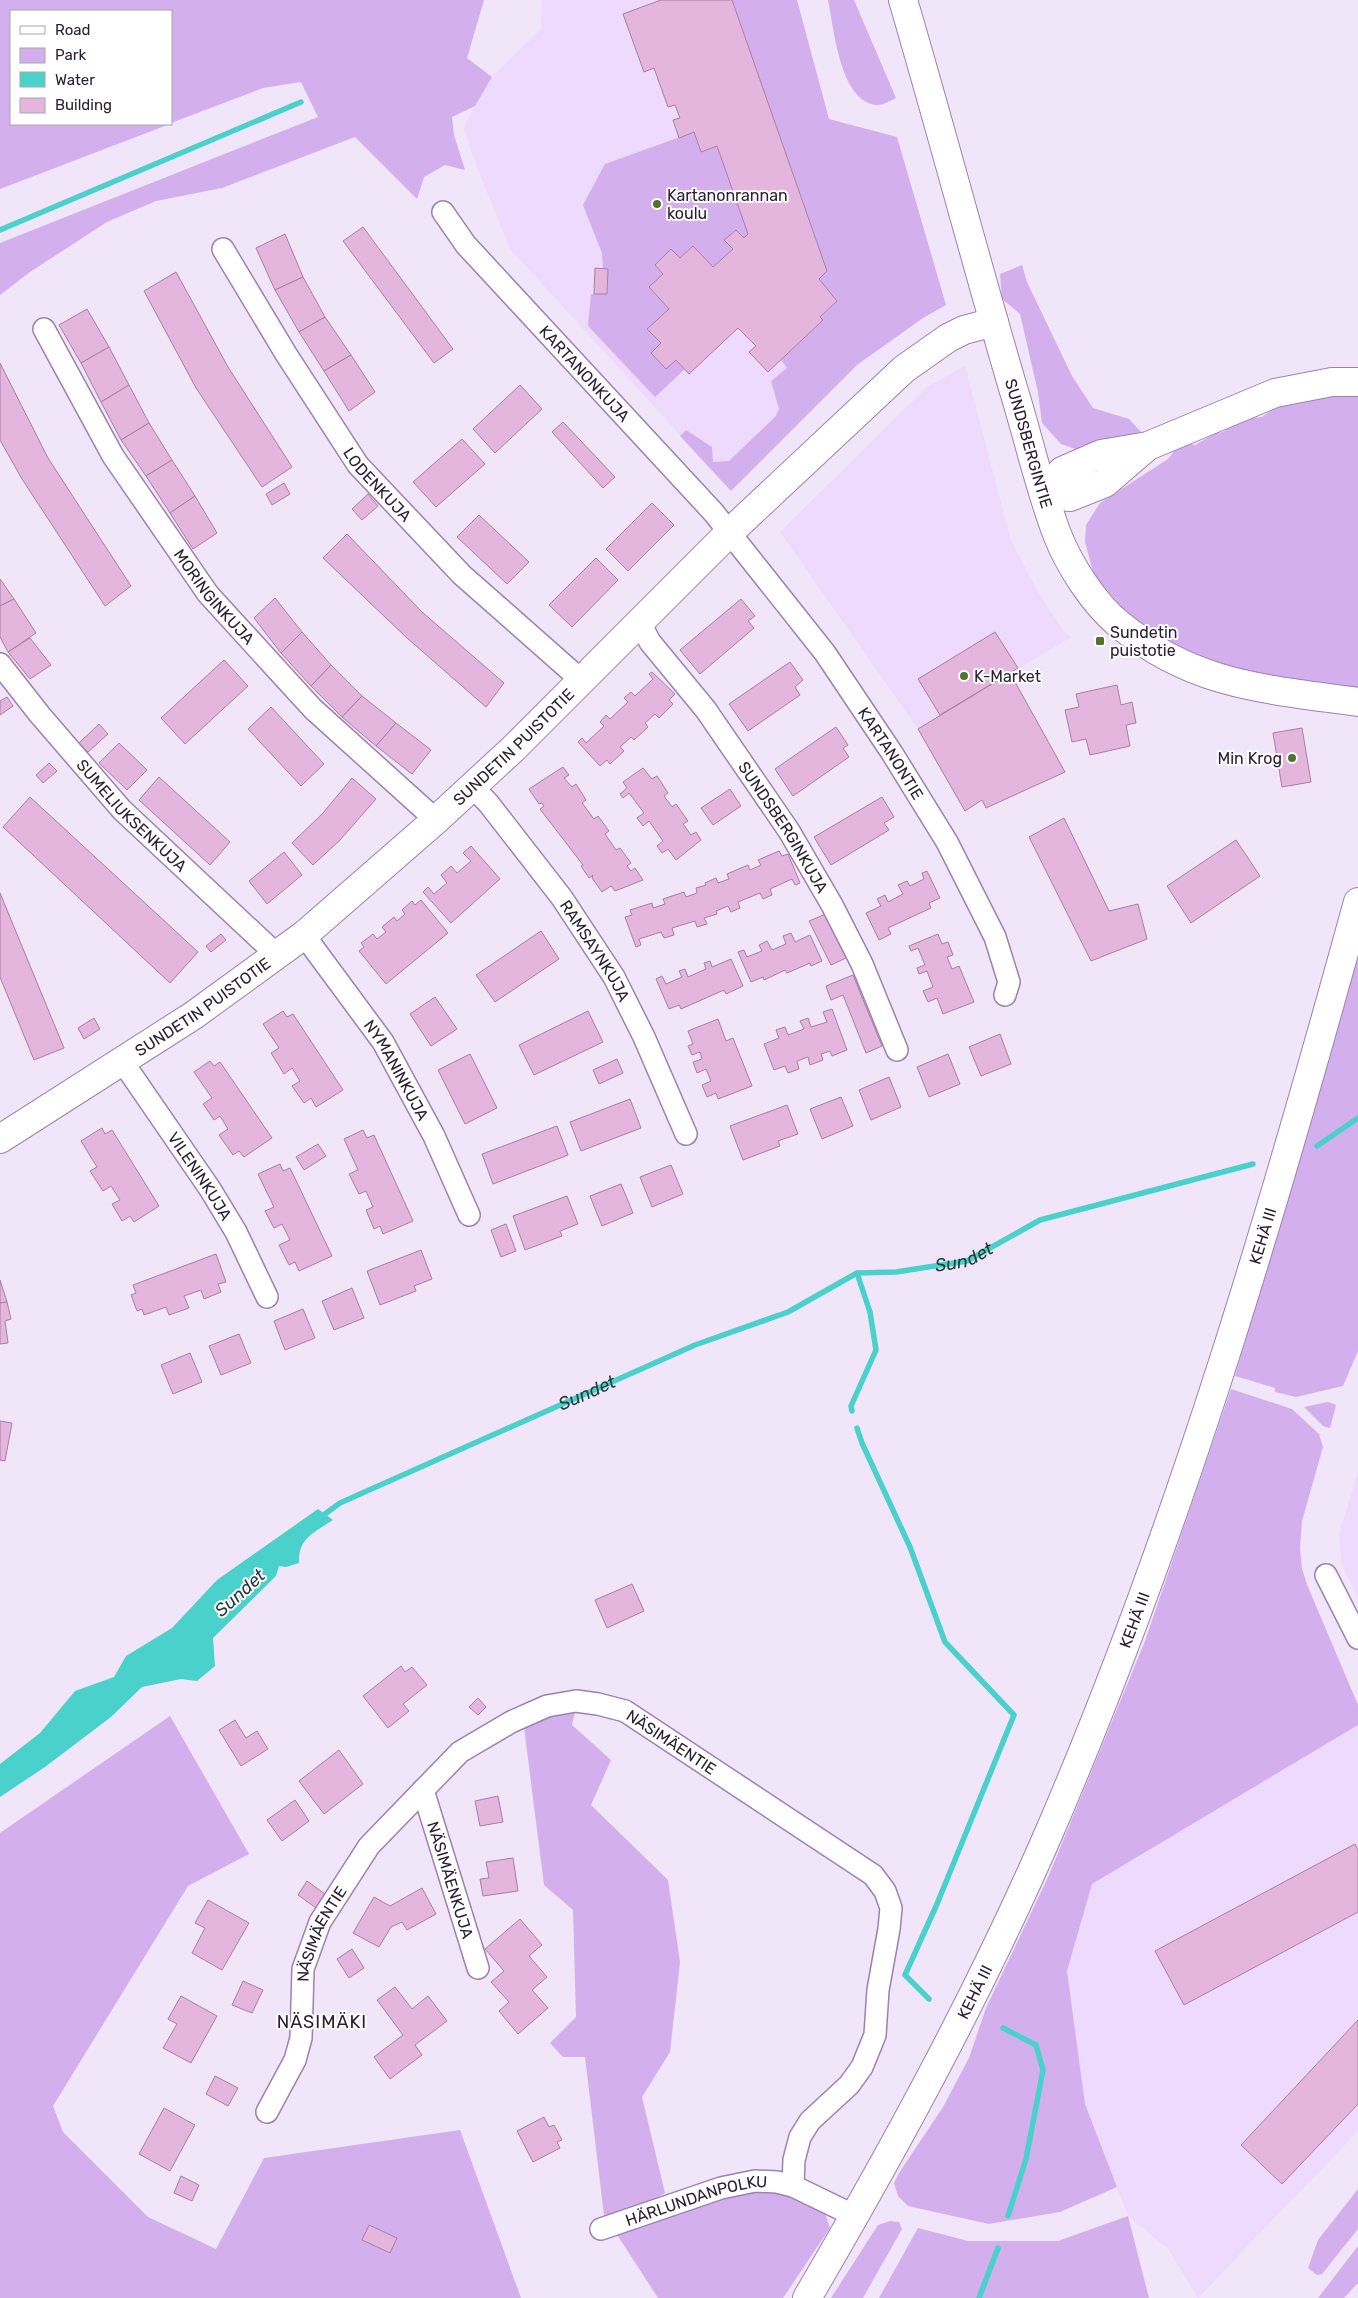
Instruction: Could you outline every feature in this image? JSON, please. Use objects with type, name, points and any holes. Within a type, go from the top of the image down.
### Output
[{"type":"main road","name":"SUNDSBERGINTIE","points":[[903,0],[1045,494],[1058,535],[1082,582],[1118,623],[1138,639],[1169,659],[1236,684],[1358,702]]},
{"type":"main road","name":"SUNDETIN PUISTOTIE","points":[[0,1139],[194,1015],[304,935],[436,820],[514,748],[730,532],[904,368],[956,334],[994,322]]},
{"type":"main road","points":[[1045,494],[1070,497],[1106,483],[1148,446],[1274,393],[1332,382],[1358,382]]},
{"type":"main road","name":"KEHÄ III","points":[[807,2298],[855,2216],[934,2070],[1004,1931],[1050,1829],[1119,1660],[1172,1515],[1249,1282],[1305,1094],[1358,902]]},
{"type":"street","name":"KARTANONKUJA","points":[[443,212],[466,245],[574,359],[730,532]]},
{"type":"street","name":"LODENKUJA","points":[[223,250],[286,354],[358,465],[462,575],[581,680]]},
{"type":"street","name":"MORINGINKUJA","points":[[44,329],[113,456],[208,594],[313,709],[436,820]]},
{"type":"street","name":"KARTANONTIE","points":[[730,532],[825,653],[892,753],[947,842],[996,936],[1009,982],[1005,995]]},
{"type":"street","name":"SUNDSBERGINKUJA","points":[[640,623],[650,642],[706,710],[789,831],[832,905],[862,964],[897,1050]]},
{"type":"street","name":"SUMELIUKSENKUJA","points":[[0,664],[40,715],[122,810],[277,956]]},
{"type":"street","name":"RAMSAYNKUJA","points":[[472,786],[489,804],[562,898],[614,977],[644,1038],[686,1134]]},
{"type":"street","name":"NYMANINKUJA","points":[[304,935],[383,1042],[434,1136],[469,1215]]},
{"type":"street","name":"VILENINKUJA","points":[[122,1061],[210,1189],[236,1232],[267,1297]]},
{"type":"street","points":[[1326,1575],[1358,1638]]},
{"type":"street","name":"NÄSIMÄENTIE","points":[[268,2112],[295,2060],[301,2038],[303,1969],[320,1922],[369,1846],[460,1752],[511,1722],[547,1706],[576,1701],[598,1704],[625,1711],[873,1875],[885,1890],[890,1908],[889,1929],[878,1990],[875,2036],[858,2073],[849,2085],[810,2121],[800,2138],[794,2160],[793,2186]]},
{"type":"street","name":"NÄSIMÄENKUJA","points":[[423,1790],[478,1968]]},
{"type":"street","name":"HÄRLUNDANPOLKU","points":[[601,2229],[721,2188],[755,2181],[777,2182],[793,2186]]},
{"type":"street","points":[[793,2186],[855,2216]]},
{"type":"shaded area","name":"Kartanonrannan koulu","points":[[542,0],[740,0],[862,330],[779,409],[775,417],[716,474],[510,249],[474,160],[464,128],[492,77],[541,29]]},
{"type":"shaded area","points":[[965,366],[1011,541],[1037,590],[1063,630],[1071,637],[918,729],[780,532],[927,387]]},
{"type":"shaded area","points":[[1358,1473],[1358,1598],[1342,1564],[1339,1534]]},
{"type":"shaded area","points":[[1358,1725],[1358,2131],[1198,2298],[1168,2249],[1128,2216],[1085,2104],[1067,1971],[1092,1884]]},
{"type":"green space","points":[[0,0],[484,0],[467,58],[492,77],[475,106],[452,117],[454,135],[465,170],[445,165],[424,177],[417,199],[355,137],[222,188],[156,201],[107,222],[30,272],[0,295],[0,243],[318,117],[301,82],[263,88],[172,123],[172,10],[10,10],[10,125],[167,125],[0,189]]},
{"type":"green space","points":[[732,0],[797,0],[829,119],[897,137],[946,305],[923,318],[857,365],[731,491],[680,436],[686,430],[712,447],[713,462],[729,461],[775,417],[779,409],[771,381],[787,368],[781,360],[823,320],[820,317],[837,301],[819,279],[827,270]]},
{"type":"green space","points":[[828,0],[854,0],[896,98],[878,105],[865,101],[855,92],[847,79],[841,63]]},
{"type":"green space","points":[[694,132],[701,152],[717,146],[748,234],[744,238],[735,230],[725,240],[733,249],[713,267],[693,246],[680,258],[671,249],[655,265],[663,274],[649,287],[669,309],[648,329],[661,343],[651,353],[666,369],[676,360],[685,369],[655,397],[588,326],[591,294],[607,294],[608,269],[603,269],[602,253],[583,205],[605,164]]},
{"type":"green space","points":[[1022,265],[1027,282],[1072,376],[1093,408],[1129,419],[1141,432],[1093,447],[1075,449],[1061,444],[1042,423],[1038,392],[1020,314],[1002,299],[1000,274]]},
{"type":"green space","points":[[1358,393],[1358,689],[1278,680],[1205,661],[1157,637],[1128,614],[1094,575],[1085,542],[1086,525],[1100,503],[1168,459],[1175,450],[1186,443],[1195,445],[1216,433],[1223,432],[1242,419],[1262,417],[1276,407]]},
{"type":"green space","points":[[1358,957],[1358,1351],[1343,1386],[1296,1397],[1275,1392],[1275,1388],[1235,1376]]},
{"type":"green space","points":[[1231,1389],[1292,1409],[1319,1434],[1323,1447],[1302,1521],[1300,1548],[1302,1569],[1358,1705],[1358,1725],[1092,1884],[1067,1971],[1085,2104],[1117,2187],[1060,2212],[989,2224],[908,2206],[898,2196],[894,2183],[943,2107],[969,2058],[986,2008],[1049,1875],[1145,1641]]},
{"type":"green space","points":[[1328,1402],[1336,1405],[1330,1428],[1323,1426],[1304,1407]]},
{"type":"green space","points":[[575,1712],[572,1725],[611,1760],[591,1805],[668,1880],[680,1962],[670,2052],[642,2097],[665,2193],[636,2210],[604,2215],[585,2057],[563,2057],[550,2043],[576,2017],[573,1910],[544,1885],[524,1727],[537,1719]]},
{"type":"green space","points":[[170,1716],[249,1854],[188,1886],[53,2106],[63,2132],[148,2217],[216,2249],[264,2158],[460,2130],[521,2298],[0,2298],[0,1833]]},
{"type":"green space","points":[[1358,2189],[1358,2229],[1322,2274],[1317,2275],[1308,2268],[1318,2240]]},
{"type":"green space","points":[[758,2191],[785,2193],[825,2213],[830,2228],[783,2298],[658,2298],[614,2230],[698,2204]]},
{"type":"green space","points":[[1128,2216],[1149,2298],[879,2298],[918,2228],[968,2241],[1058,2241]]},
{"type":"green space","points":[[890,2221],[899,2222],[902,2229],[863,2298],[831,2298],[878,2225]]},
{"type":"green space","points":[[1358,2246],[1358,2283],[1344,2298],[1318,2298]]},
{"type":"water","points":[[318,1509],[333,1520],[308,1537],[304,1542],[299,1555],[299,1563],[286,1567],[279,1566],[276,1576],[213,1638],[215,1666],[197,1681],[181,1679],[142,1687],[111,1717],[45,1767],[0,1797],[0,1764],[40,1733],[75,1691],[114,1677],[126,1656],[172,1628],[217,1580]]},
{"type":"building","points":[[661,0],[732,0],[827,271],[819,279],[837,301],[820,317],[823,320],[768,372],[749,352],[756,346],[738,328],[689,374],[676,360],[666,369],[651,353],[661,343],[647,329],[669,309],[649,287],[663,274],[655,265],[671,249],[680,258],[693,246],[713,267],[733,249],[724,240],[736,230],[744,238],[748,234],[717,146],[701,152],[694,132],[679,138],[673,120],[680,118],[675,105],[668,107],[654,68],[644,72],[623,14]]},
{"type":"building","points":[[363,227],[453,349],[434,363],[343,241]]},
{"type":"building","points":[[285,234],[303,277],[275,290],[256,248]]},
{"type":"building","points":[[595,268],[608,269],[607,294],[594,294]]},
{"type":"building","points":[[176,272],[228,367],[292,467],[262,487],[196,388],[144,291]]},
{"type":"building","points":[[303,277],[325,317],[299,332],[275,290]]},
{"type":"building","points":[[87,309],[109,347],[81,363],[59,325]]},
{"type":"building","points":[[325,317],[351,355],[324,371],[299,332]]},
{"type":"building","points":[[109,347],[129,385],[101,402],[81,363]]},
{"type":"building","points":[[351,355],[375,392],[349,411],[324,371]]},
{"type":"building","points":[[0,363],[48,458],[131,586],[105,606],[22,479],[0,440]]},
{"type":"building","points":[[129,385],[149,423],[121,440],[101,402]]},
{"type":"building","points":[[520,385],[542,409],[495,453],[473,429]]},
{"type":"building","points":[[563,422],[615,477],[603,488],[552,432]]},
{"type":"building","points":[[149,423],[172,460],[146,476],[121,440]]},
{"type":"building","points":[[462,439],[485,464],[436,507],[413,482]]},
{"type":"building","points":[[172,460],[195,496],[170,513],[146,476]]},
{"type":"building","points":[[284,483],[290,494],[272,505],[266,494]]},
{"type":"building","points":[[368,494],[378,506],[362,520],[352,509]]},
{"type":"building","points":[[195,496],[217,533],[193,549],[170,513]]},
{"type":"building","points":[[652,503],[674,525],[628,571],[606,549]]},
{"type":"building","points":[[479,515],[529,562],[507,584],[457,537]]},
{"type":"building","points":[[347,534],[422,612],[504,683],[486,707],[407,638],[323,558]]},
{"type":"building","points":[[596,558],[618,580],[572,627],[549,605]]},
{"type":"building","points":[[0,579],[14,599],[0,606]]},
{"type":"building","points":[[275,598],[302,632],[281,653],[254,618]]},
{"type":"building","points":[[14,599],[36,633],[8,652],[0,637],[0,606]]},
{"type":"building","points":[[741,599],[755,616],[748,621],[754,628],[700,674],[680,650]]},
{"type":"building","points":[[302,632],[331,665],[311,686],[281,653]]},
{"type":"building","name":"K-Market","points":[[995,632],[1018,668],[940,715],[918,679]]},
{"type":"building","points":[[30,638],[51,665],[30,679],[8,652]]},
{"type":"building","points":[[224,660],[248,686],[185,744],[161,718]]},
{"type":"building","points":[[790,662],[803,680],[795,687],[800,695],[748,731],[729,704]]},
{"type":"building","points":[[331,665],[362,696],[342,717],[311,686]]},
{"type":"building","points":[[652,672],[675,694],[669,700],[673,704],[659,718],[655,714],[645,723],[648,727],[634,740],[631,737],[620,747],[624,751],[610,764],[607,760],[600,766],[578,742],[582,738],[586,743],[604,726],[600,722],[606,715],[610,719],[628,702],[624,698],[631,692],[635,696],[653,679],[649,674]]},
{"type":"building","points":[[1010,673],[1065,772],[986,808],[982,800],[965,811],[918,729]]},
{"type":"building","points":[[1117,685],[1121,705],[1132,702],[1136,723],[1126,725],[1130,746],[1090,755],[1086,739],[1072,742],[1065,710],[1079,707],[1076,694]]},
{"type":"building","points":[[362,696],[396,723],[376,746],[342,717]]},
{"type":"building","points":[[7,697],[13,706],[0,715],[0,701]]},
{"type":"building","points":[[271,707],[324,764],[301,786],[248,729]]},
{"type":"building","points":[[396,723],[431,750],[412,774],[376,746]]},
{"type":"building","points":[[99,724],[108,734],[88,752],[79,743]]},
{"type":"building","points":[[836,727],[848,745],[843,748],[849,757],[793,796],[775,769]]},
{"type":"building","name":"Min Krog","points":[[1302,728],[1311,782],[1282,787],[1273,733]]},
{"type":"building","points":[[119,743],[147,770],[127,790],[99,763]]},
{"type":"building","points":[[49,763],[57,771],[43,783],[36,775]]},
{"type":"building","points":[[563,767],[569,775],[564,778],[572,787],[576,784],[586,800],[582,803],[594,819],[598,816],[609,831],[605,834],[616,850],[620,848],[631,863],[627,866],[631,871],[635,868],[643,880],[615,891],[611,886],[602,892],[592,878],[593,875],[589,878],[581,866],[583,865],[540,809],[544,806],[542,803],[539,804],[529,789]]},
{"type":"building","points":[[643,768],[652,779],[657,776],[668,793],[664,796],[672,807],[676,804],[688,821],[683,824],[691,835],[696,832],[701,840],[676,860],[668,849],[662,853],[657,846],[663,841],[649,821],[643,826],[637,818],[644,813],[629,793],[623,798],[620,794],[627,788],[623,782]]},
{"type":"building","points":[[159,777],[230,842],[210,865],[139,800]]},
{"type":"building","points":[[352,778],[376,799],[339,841],[313,865],[292,843],[323,813]]},
{"type":"building","points":[[730,789],[741,806],[713,825],[701,808]]},
{"type":"building","points":[[30,797],[198,952],[170,983],[3,827]]},
{"type":"building","points":[[882,797],[894,817],[884,823],[889,830],[831,865],[814,837]]},
{"type":"building","points":[[1064,818],[1109,911],[1138,904],[1147,939],[1091,961],[1029,837]]},
{"type":"building","points":[[1236,840],[1260,876],[1191,923],[1167,886]]},
{"type":"building","points":[[471,846],[500,879],[451,923],[423,892],[428,887],[434,894],[447,883],[441,875],[451,866],[457,873],[471,861],[463,853]]},
{"type":"building","points":[[779,851],[782,856],[788,854],[800,883],[795,885],[792,879],[770,889],[772,895],[763,899],[760,893],[738,902],[740,908],[731,912],[728,906],[716,911],[717,914],[704,918],[707,924],[697,927],[695,921],[672,928],[674,935],[664,938],[661,932],[639,939],[641,945],[636,947],[625,917],[632,915],[630,910],[652,903],[653,908],[665,904],[663,899],[684,892],[686,897],[697,893],[696,888],[706,885],[705,883],[716,878],[718,883],[729,879],[727,874],[748,865],[750,870],[761,865],[758,860]]},
{"type":"building","points":[[284,852],[302,875],[267,904],[249,881]]},
{"type":"building","points":[[927,871],[940,898],[929,903],[931,908],[888,928],[891,934],[879,940],[866,913],[881,906],[877,899],[885,895],[888,902],[903,894],[898,885],[907,881],[910,886],[924,879],[922,873]]},
{"type":"building","points":[[0,893],[64,1048],[34,1060],[0,977]]},
{"type":"building","points":[[421,900],[448,933],[386,984],[359,951],[364,947],[361,943],[373,934],[377,939],[386,932],[382,927],[394,917],[397,921],[405,914],[402,910],[412,901],[415,905]]},
{"type":"building","points":[[826,914],[848,957],[831,965],[809,921]]},
{"type":"building","points":[[541,931],[559,959],[495,1002],[476,975]]},
{"type":"building","points":[[791,933],[795,942],[810,935],[822,961],[811,966],[810,963],[787,973],[785,970],[764,980],[763,977],[751,982],[738,952],[744,950],[747,957],[762,951],[759,945],[767,941],[772,950],[786,944],[783,936]]},
{"type":"building","points":[[221,934],[226,940],[211,952],[206,946]]},
{"type":"building","points":[[938,934],[942,944],[948,942],[953,955],[947,957],[952,969],[959,966],[974,1002],[943,1014],[937,998],[928,1002],[923,991],[933,987],[927,971],[919,974],[917,968],[925,965],[918,948],[911,951],[909,946]]},
{"type":"building","points":[[731,959],[743,986],[726,994],[724,990],[681,1009],[679,1005],[669,1009],[656,979],[662,976],[666,984],[682,977],[679,971],[685,969],[688,977],[706,969],[704,963],[710,961],[712,967]]},
{"type":"building","points":[[853,975],[882,1046],[866,1053],[843,995],[831,1000],[826,986]]},
{"type":"building","points":[[435,997],[457,1029],[431,1046],[410,1014]]},
{"type":"building","points":[[832,1009],[847,1050],[832,1056],[830,1051],[821,1054],[823,1060],[810,1065],[808,1057],[797,1061],[799,1069],[788,1073],[785,1066],[774,1070],[764,1044],[779,1038],[776,1030],[785,1027],[788,1035],[804,1029],[800,1021],[808,1018],[811,1027],[827,1022],[823,1012]]},
{"type":"building","points":[[283,1011],[287,1017],[293,1014],[343,1090],[316,1107],[311,1098],[304,1103],[292,1086],[300,1081],[292,1068],[284,1074],[271,1053],[279,1048],[263,1024]]},
{"type":"building","points":[[588,1011],[603,1042],[534,1075],[519,1045]]},
{"type":"building","points":[[94,1018],[100,1029],[84,1039],[78,1028]]},
{"type":"building","points":[[718,1019],[726,1041],[733,1038],[752,1086],[718,1099],[716,1093],[707,1097],[702,1085],[711,1081],[706,1069],[697,1073],[693,1062],[702,1059],[700,1052],[692,1055],[688,1046],[693,1044],[688,1031]]},
{"type":"building","points":[[1000,1034],[1011,1064],[981,1076],[969,1047]]},
{"type":"building","points":[[470,1054],[497,1108],[465,1124],[438,1070]]},
{"type":"building","points":[[948,1054],[960,1084],[929,1097],[917,1067]]},
{"type":"building","points":[[617,1059],[623,1073],[599,1084],[593,1070]]},
{"type":"building","points":[[210,1061],[214,1066],[220,1062],[272,1138],[244,1157],[239,1151],[233,1155],[219,1135],[228,1129],[220,1116],[214,1120],[203,1104],[212,1098],[194,1072]]},
{"type":"building","points":[[889,1077],[901,1107],[871,1120],[859,1090]]},
{"type":"building","points":[[841,1097],[853,1126],[822,1139],[810,1109]]},
{"type":"building","points":[[630,1099],[641,1128],[581,1151],[570,1122]]},
{"type":"building","points":[[787,1105],[798,1134],[778,1141],[780,1146],[743,1160],[730,1126]]},
{"type":"building","points":[[557,1126],[568,1155],[493,1184],[482,1154]]},
{"type":"building","points":[[102,1128],[105,1134],[112,1130],[159,1206],[134,1222],[130,1216],[122,1221],[112,1204],[120,1200],[111,1186],[103,1191],[90,1171],[97,1167],[81,1141]]},
{"type":"building","points":[[363,1130],[367,1138],[374,1135],[413,1221],[383,1234],[380,1226],[374,1229],[366,1210],[373,1207],[366,1191],[359,1194],[349,1174],[358,1170],[344,1139]]},
{"type":"building","points":[[318,1144],[326,1156],[304,1170],[296,1157]]},
{"type":"building","points":[[280,1164],[283,1171],[290,1168],[332,1256],[299,1271],[295,1262],[289,1265],[279,1245],[290,1240],[282,1224],[274,1228],[265,1211],[274,1207],[258,1174]]},
{"type":"building","points":[[671,1165],[683,1194],[652,1207],[640,1177]]},
{"type":"building","points":[[621,1184],[633,1213],[602,1226],[590,1196]]},
{"type":"building","points":[[567,1196],[578,1224],[560,1231],[562,1236],[525,1250],[513,1216]]},
{"type":"building","points":[[506,1224],[516,1251],[501,1257],[491,1230]]},
{"type":"building","points":[[421,1250],[432,1279],[414,1286],[416,1291],[380,1305],[367,1271]]},
{"type":"building","points":[[216,1254],[226,1282],[218,1284],[221,1292],[204,1299],[201,1290],[184,1296],[189,1308],[169,1315],[166,1307],[144,1315],[142,1309],[137,1311],[131,1295],[136,1293],[133,1285]]},
{"type":"building","points":[[0,1280],[7,1302],[0,1303]]},
{"type":"building","points":[[352,1288],[364,1318],[334,1330],[322,1301]]},
{"type":"building","points":[[7,1302],[11,1319],[5,1321],[8,1343],[0,1344],[0,1303]]},
{"type":"building","points":[[303,1309],[315,1338],[285,1350],[274,1321]]},
{"type":"building","points":[[239,1334],[251,1363],[221,1375],[209,1346]]},
{"type":"building","points":[[190,1353],[202,1382],[173,1394],[161,1365]]},
{"type":"building","points":[[0,1421],[12,1423],[5,1461],[0,1460]]},
{"type":"building","points":[[632,1584],[644,1611],[607,1628],[595,1600]]},
{"type":"building","points":[[401,1666],[405,1672],[412,1667],[427,1685],[403,1704],[409,1711],[388,1728],[363,1696]]},
{"type":"building","points":[[478,1698],[486,1707],[478,1715],[469,1707]]},
{"type":"building","points":[[235,1720],[246,1738],[257,1731],[268,1749],[241,1766],[219,1730]]},
{"type":"building","points":[[339,1750],[363,1784],[324,1814],[299,1781]]},
{"type":"building","points":[[498,1796],[503,1822],[480,1826],[475,1801]]},
{"type":"building","points":[[295,1800],[309,1821],[282,1841],[267,1820]]},
{"type":"building","points":[[1355,1844],[1358,1850],[1358,1912],[1184,2005],[1155,1951]]},
{"type":"building","points":[[513,1858],[518,1891],[483,1896],[480,1879],[489,1878],[486,1862]]},
{"type":"building","points":[[307,1881],[325,1894],[316,1908],[298,1895]]},
{"type":"building","points":[[422,1888],[436,1914],[407,1930],[402,1922],[391,1927],[379,1947],[353,1933],[374,1897],[390,1906]]},
{"type":"building","points":[[208,1900],[249,1923],[222,1970],[192,1953],[205,1928],[195,1923]]},
{"type":"building","points":[[520,1919],[542,1945],[529,1956],[547,1977],[532,1990],[548,2008],[518,2034],[499,2011],[509,2002],[491,1982],[504,1971],[485,1949]]},
{"type":"building","points":[[352,1949],[364,1968],[349,1978],[337,1959]]},
{"type":"building","points":[[243,1981],[263,1990],[252,2013],[232,2005]]},
{"type":"building","points":[[395,1987],[412,2009],[428,1996],[447,2021],[415,2045],[422,2055],[390,2079],[374,2057],[403,2035],[377,2000]]},
{"type":"building","points":[[181,1996],[217,2016],[191,2063],[163,2048],[177,2024],[168,2019]]},
{"type":"building","points":[[1358,2020],[1358,2104],[1282,2184],[1241,2145]]},
{"type":"building","points":[[215,2076],[238,2088],[228,2106],[206,2094]]},
{"type":"building","points":[[164,2108],[195,2125],[170,2171],[139,2154]]},
{"type":"building","points":[[544,2117],[549,2127],[554,2125],[562,2140],[557,2142],[560,2148],[533,2162],[517,2131]]},
{"type":"building","points":[[181,2176],[199,2185],[192,2201],[174,2193]]},
{"type":"building","points":[[369,2225],[397,2238],[390,2253],[362,2240]]},
{"type":"waterway","points":[[0,230],[301,102]]},
{"type":"waterway","name":"Sundet","points":[[1317,1146],[1358,1118]]},
{"type":"waterway","name":"Sundet","points":[[325,1514],[340,1503],[695,1345],[788,1312],[857,1273],[896,1272],[967,1261],[1040,1220],[1253,1164]]},
{"type":"waterway","points":[[852,1411],[851,1406],[876,1350],[870,1312],[857,1273]]},
{"type":"waterway","points":[[857,1428],[862,1443],[910,1547],[945,1642],[1014,1715],[937,1904],[905,1975],[929,1999]]},
{"type":"waterway","points":[[1003,2028],[1036,2045],[1043,2070],[1026,2159],[1008,2216]]},
{"type":"waterway","points":[[979,2298],[998,2248]]},
{"type":"place","name":"Kartanonrannan koulu","points":[[657,204]]},
{"type":"place","name":"Sundetin puistotie","points":[[1100,641]]},
{"type":"place","name":"K-Market","points":[[964,676]]},
{"type":"place","name":"Min Krog","points":[[1292,758]]},
{"type":"district","name":"NÄSIMÄKI","points":[[322,2022]]}]
